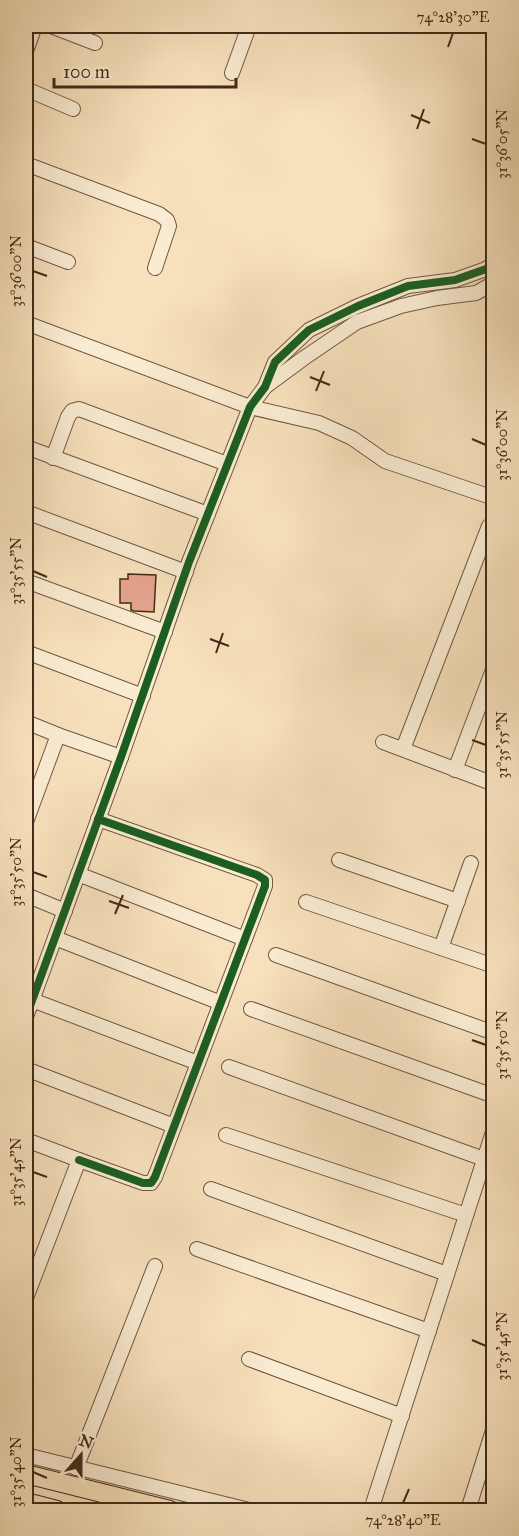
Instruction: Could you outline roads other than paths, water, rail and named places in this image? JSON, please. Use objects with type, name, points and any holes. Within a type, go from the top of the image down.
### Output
[{"type":"highway","points":[[26,1474],[170,1510]]},
{"type":"highway","points":[[26,1502],[57,1510]]},
{"type":"street","points":[[26,51],[35,26]]},
{"type":"street","points":[[51,26],[95,43]]},
{"type":"street","points":[[232,73],[244,27]]},
{"type":"street","points":[[26,89],[73,109]]},
{"type":"street","points":[[26,164],[159,214],[167,220],[169,226],[155,268]]},
{"type":"street","points":[[26,246],[68,262]]},
{"type":"street","points":[[26,1017],[227,464],[250,407],[265,387],[275,362],[309,330],[358,306],[408,286],[455,280],[486,269],[494,263]]},
{"type":"street","points":[[265,387],[357,322],[401,306],[476,293],[494,283]]},
{"type":"street","points":[[26,323],[250,407],[319,423],[352,438],[385,461],[494,498]]},
{"type":"street","points":[[53,458],[68,417],[72,411],[79,409],[227,464]]},
{"type":"street","points":[[26,447],[208,514]]},
{"type":"street","points":[[26,512],[186,572]]},
{"type":"street","points":[[403,749],[489,526]]},
{"type":"street","points":[[26,581],[165,632]]},
{"type":"street","points":[[26,652],[143,696]]},
{"type":"street","points":[[455,770],[494,668]]},
{"type":"street","points":[[26,722],[121,757]]},
{"type":"street","points":[[26,822],[58,735]]},
{"type":"street","points":[[383,742],[494,784]]},
{"type":"street","points":[[26,1140],[143,1183],[151,1183],[265,886],[265,880],[257,875],[98,819]]},
{"type":"street","points":[[339,860],[458,901]]},
{"type":"street","points":[[441,948],[471,863]]},
{"type":"street","points":[[78,874],[245,939]]},
{"type":"street","points":[[26,895],[65,910]]},
{"type":"street","points":[[306,902],[494,966]]},
{"type":"street","points":[[55,938],[220,1003]]},
{"type":"street","points":[[276,955],[494,1033]]},
{"type":"street","points":[[32,1000],[198,1063]]},
{"type":"street","points":[[251,1010],[494,1096]]},
{"type":"street","points":[[229,1067],[484,1159]]},
{"type":"street","points":[[26,1069],[174,1126]]},
{"type":"street","points":[[371,1510],[494,1129]]},
{"type":"street","points":[[226,1135],[466,1215]]},
{"type":"street","points":[[26,1298],[79,1160]]},
{"type":"street","points":[[211,1189],[447,1274]]},
{"type":"street","points":[[197,1249],[429,1331]]},
{"type":"street","points":[[76,1468],[155,1266]]},
{"type":"street","points":[[249,1359],[402,1416]]},
{"type":"street","points":[[468,1510],[494,1427]]},
{"type":"street","points":[[26,1455],[249,1510]]}]
